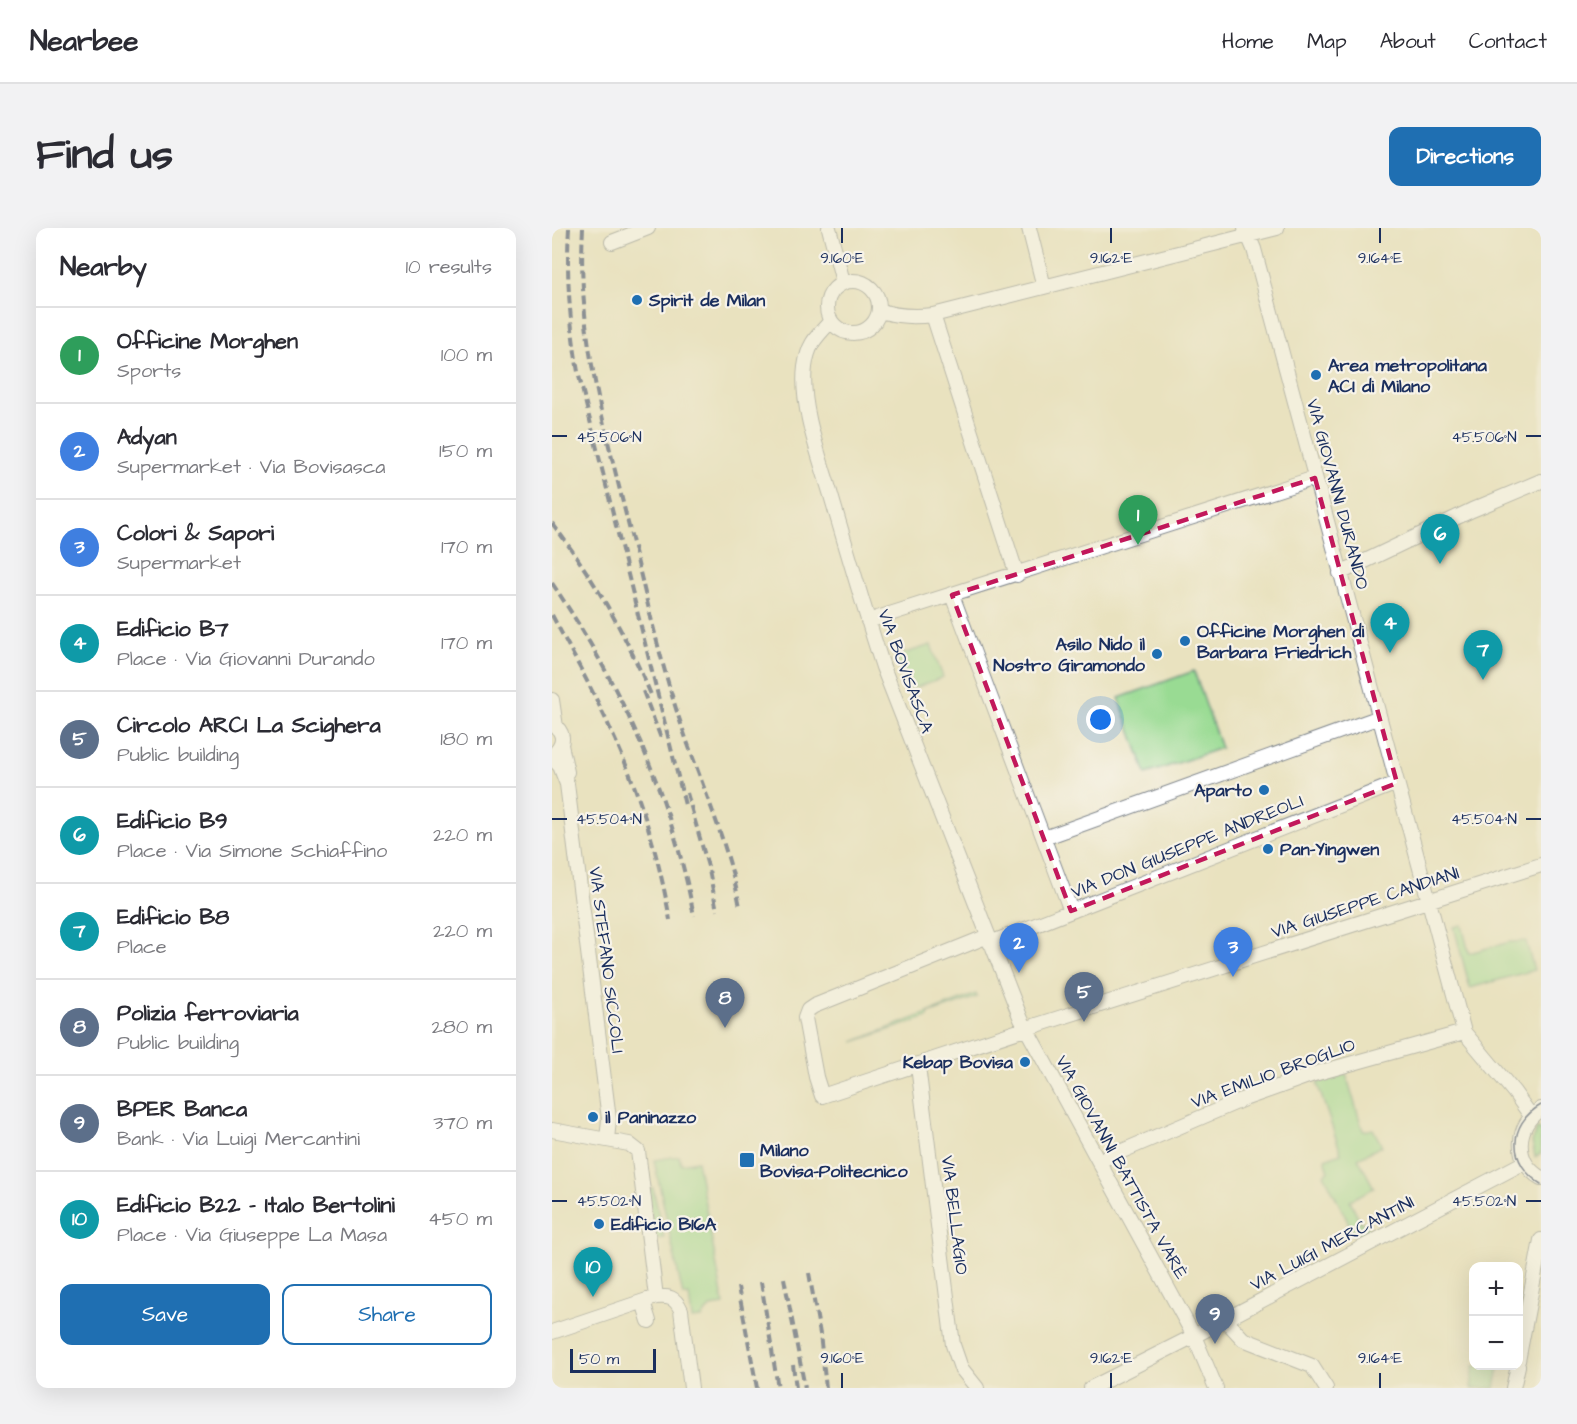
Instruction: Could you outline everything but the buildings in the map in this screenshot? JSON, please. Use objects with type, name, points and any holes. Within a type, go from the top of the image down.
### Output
[{"type":"street","points":[[612,242],[648,228]]},
{"type":"street","points":[[830,228],[843,282]]},
{"type":"street","points":[[1029,228],[1044,287]]},
{"type":"street","points":[[879,310],[910,317],[933,315],[1246,232],[1276,228]]},
{"type":"street","name":"VIA GIOVANNI DURANDO","points":[[1246,232],[1256,259],[1464,1032]]},
{"type":"street","points":[[858,281],[870,287],[877,297],[879,310],[872,327],[860,332],[842,331],[831,321],[827,307],[828,295],[843,282],[858,281]]},
{"type":"street","points":[[933,315],[1017,575]]},
{"type":"street","name":"VIA BOVISASCA","points":[[831,321],[811,342],[805,368],[806,396],[822,464],[868,621],[892,688],[1025,1029]]},
{"type":"street","points":[[868,621],[1017,575],[1315,477]]},
{"type":"street","points":[[1341,573],[1472,510],[1541,481]]},
{"type":"street","points":[[952,595],[1071,911]]},
{"type":"street","points":[[552,700],[554,725]]},
{"type":"street","points":[[1044,838],[1377,718]]},
{"type":"street","name":"VIA STEFANO SICCOLI","points":[[554,725],[562,735],[555,752],[568,773],[567,784],[609,1119],[607,1140]]},
{"type":"street","name":"VIA DON GIUSEPPE ANDREOLI","points":[[918,1066],[822,1096],[816,1077],[806,1014],[814,1006],[989,939],[1071,911],[1397,783]]},
{"type":"street","name":"VIA GIUSEPPE CANDIANI","points":[[918,1066],[1025,1029],[1429,901],[1512,879],[1541,865]]},
{"type":"street","name":"VIA GIOVANNI BATTISTA VARÈ","points":[[1025,1029],[1194,1336],[1216,1388]]},
{"type":"street","points":[[1464,1032],[1514,1092],[1536,1113],[1524,1127],[1520,1141],[1525,1162],[1532,1172],[1541,1178]]},
{"type":"street","name":"VIA EMILIO BROGLIO","points":[[1099,1161],[1254,1095],[1314,1074],[1464,1032]]},
{"type":"street","name":"VIA BELLAGIO","points":[[918,1066],[953,1345],[961,1368],[977,1388]]},
{"type":"street","points":[[552,1130],[629,1144],[636,1149],[639,1154],[656,1297]]},
{"type":"street","name":"VIA LUIGI MERCANTINI","points":[[1091,1388],[1525,1162]]},
{"type":"street","points":[[1523,1337],[1541,1240]]},
{"type":"street","points":[[552,1332],[656,1297],[671,1297],[677,1301],[681,1310],[691,1388]]},
{"type":"street","points":[[1528,1311],[1541,1317]]},
{"type":"street","points":[[1228,1318],[1231,1326],[1243,1339],[1308,1363],[1326,1388]]},
{"type":"street","points":[[1513,1388],[1517,1370]]},
{"type":"highlighted area","points":[[1315,478],[1397,783],[1071,911],[952,595]]},
{"type":"green space","points":[[931,645],[943,677],[907,691],[896,656]]},
{"type":"green space","points":[[1194,671],[1221,748],[1146,774],[1119,698]]},
{"type":"green space","points":[[1462,925],[1469,953],[1510,942],[1526,941],[1534,970],[1470,988],[1454,927]]},
{"type":"green space","points":[[976,994],[977,997],[928,1014],[928,1017],[853,1042]]},
{"type":"green space","points":[[1346,1074],[1363,1131],[1373,1129],[1382,1146],[1358,1158],[1374,1188],[1350,1200],[1361,1223],[1365,1222],[1369,1229],[1355,1236],[1324,1174],[1329,1171],[1325,1159],[1341,1153],[1317,1083]]},
{"type":"green space","points":[[1537,1128],[1541,1131],[1541,1154],[1535,1157],[1532,1142]]},
{"type":"green space","points":[[679,1156],[681,1164],[697,1161],[724,1305],[710,1307],[702,1318],[692,1319],[689,1295],[683,1296],[654,1160]]},
{"type":"green space","points":[[653,1188],[664,1238],[654,1240],[648,1189]]},
{"type":"green space","points":[[1473,1370],[1498,1370],[1495,1388],[1471,1388]]},
{"type":"tram line","points":[[1541,1105],[1522,1123],[1517,1133],[1516,1144],[1522,1166],[1541,1184]]},
{"type":"railway","points":[[569,228],[569,300],[578,372],[685,805]]},
{"type":"railway","points":[[583,228],[582,266],[588,339],[609,447],[665,671],[680,721],[729,859],[740,907]]},
{"type":"railway","points":[[552,523],[608,607],[652,697]]},
{"type":"railway","points":[[552,583],[600,661],[640,742],[672,827],[694,916]]},
{"type":"railway","points":[[552,615],[599,705],[632,780],[654,849],[670,920]]},
{"type":"railway","points":[[643,691],[662,741]]},
{"type":"railway","points":[[687,793],[709,870],[717,911]]},
{"type":"railway","points":[[809,1273],[820,1334],[826,1388]]},
{"type":"railway","points":[[784,1278],[805,1388]]},
{"type":"railway","points":[[761,1282],[778,1388]]},
{"type":"railway","points":[[738,1287],[757,1388]]},
{"type":"railway","points":[[793,1365],[796,1388]]},
{"type":"place","name":"Spirit de Milan","points":[[637,300]]},
{"type":"place","name":"Area metropolitana ACI di Milano","points":[[1316,375]]},
{"type":"place","name":"Officine Morghen","points":[[1138,545]]},
{"type":"place","name":"Edificio B9","points":[[1440,564]]},
{"type":"place","name":"Officine Morghen di Barbara Friedrich","points":[[1185,641]]},
{"type":"place","name":"Edificio B7","points":[[1390,653]]},
{"type":"place","name":"Asilo Nido il Nostro Giramondo","points":[[1157,654]]},
{"type":"place","name":"Edificio B8","points":[[1483,680]]},
{"type":"place","name":"Aparto","points":[[1264,790]]},
{"type":"place","name":"Pan-Yingwen","points":[[1268,849]]},
{"type":"place","name":"Adyan","points":[[1019,973]]},
{"type":"place","name":"Colori & Sapori","points":[[1233,977]]},
{"type":"place","name":"Circolo ARCI La Scighera","points":[[1084,1022]]},
{"type":"place","name":"Polizia ferroviaria","points":[[725,1028]]},
{"type":"place","name":"Kebap Bovisa","points":[[1025,1062]]},
{"type":"place","name":"il Paninazzo","points":[[593,1117]]},
{"type":"place","name":"Milano Bovisa-Politecnico","points":[[747,1160]]},
{"type":"place","name":"Edificio B16A","points":[[599,1224]]},
{"type":"place","name":"Edificio B22 – Italo Bertolini","points":[[593,1297]]},
{"type":"place","name":"BPER Banca","points":[[1215,1344]]}]
